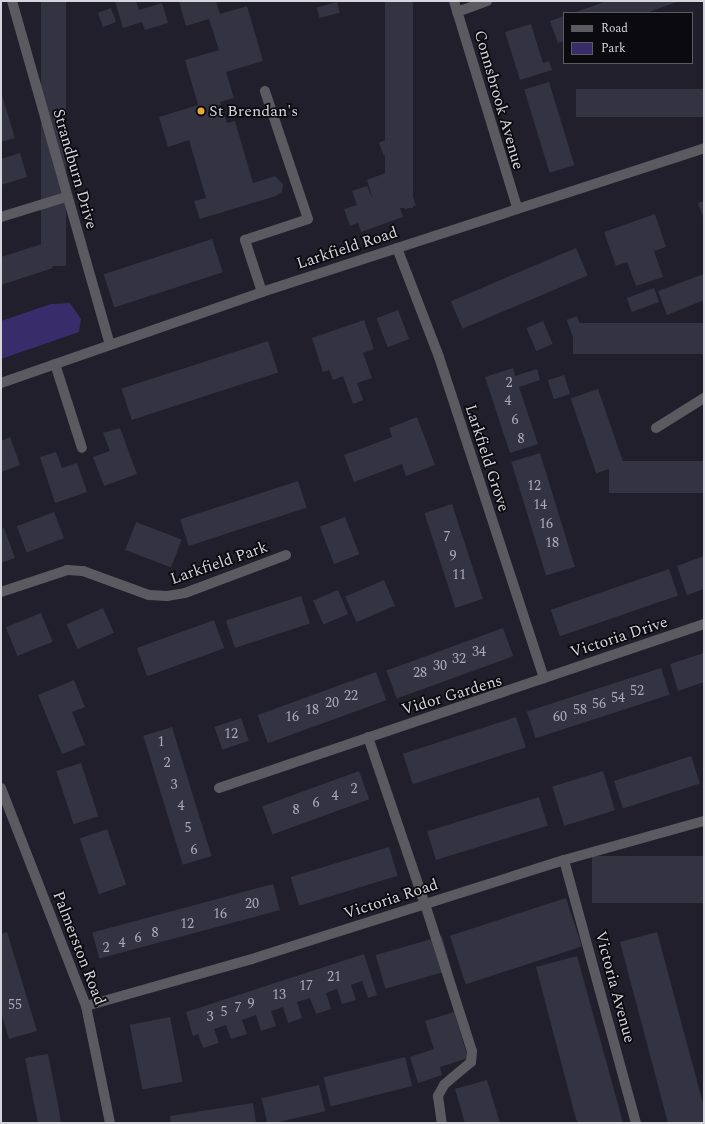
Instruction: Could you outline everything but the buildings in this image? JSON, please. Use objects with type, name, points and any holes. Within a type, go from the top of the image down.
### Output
[{"type":"street","name":"Strandburn Drive","points":[[12,1],[66,197],[110,344]]},
{"type":"street","name":"Connsbrook Avenue","points":[[454,1],[516,207]]},
{"type":"street","points":[[457,12],[487,1]]},
{"type":"street","points":[[262,292],[245,240],[308,219],[265,91]]},
{"type":"street","name":"Larkfield Road","points":[[1,383],[262,292],[516,207],[704,148]]},
{"type":"street","points":[[1,217],[66,197]]},
{"type":"street","name":"Larkfield Grove","points":[[397,248],[439,356],[544,678]]},
{"type":"street","points":[[55,364],[82,448]]},
{"type":"street","points":[[656,428],[704,398]]},
{"type":"street","name":"Larkfield Park","points":[[1,592],[67,570],[83,571],[149,595],[167,596],[185,593],[286,555]]},
{"type":"street","name":"Victoria Drive","points":[[544,678],[704,624]]},
{"type":"street","name":"Vidor Gardens","points":[[219,788],[368,737],[514,692],[544,678]]},
{"type":"street","points":[[368,737],[425,904],[472,1051],[471,1062],[444,1085],[438,1096],[442,1123]]},
{"type":"street","name":"Palmerston Road","points":[[1,788],[86,1006],[110,1123]]},
{"type":"street","name":"Victoria Road","points":[[86,1006],[425,904],[564,860],[704,821]]},
{"type":"street","name":"Victoria Avenue","points":[[564,860],[636,1123]]},
{"type":"green space","points":[[70,303],[81,319],[79,332],[1,359],[1,321],[51,304]]},
{"type":"place","name":"St Brendan's","points":[[201,111]]}]
